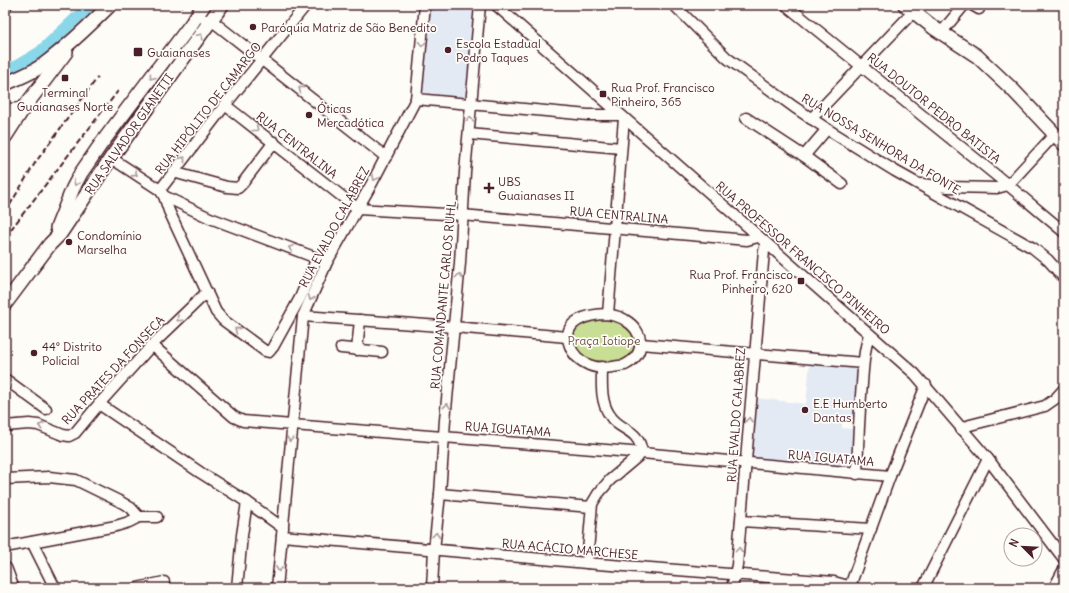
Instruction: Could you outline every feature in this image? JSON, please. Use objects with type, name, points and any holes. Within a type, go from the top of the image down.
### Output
[{"type":"main road","points":[[5,84],[43,65],[84,31],[110,5]]},
{"type":"main road","name":"RUA SALVADOR GIANETTI","points":[[50,244],[81,173],[204,5]]},
{"type":"main road","name":"RUA SALVADOR GIANETTI","points":[[5,304],[50,244],[60,234],[111,158],[222,5]]},
{"type":"main road","points":[[909,8],[941,33],[976,56],[1012,89],[1064,144]]},
{"type":"main road","points":[[5,137],[69,48],[80,38],[84,31]]},
{"type":"main road","points":[[22,76],[32,83],[35,94]]},
{"type":"main road","points":[[5,111],[24,109]]},
{"type":"main road","points":[[5,111],[15,123]]},
{"type":"main road","points":[[103,141],[104,152],[111,158]]},
{"type":"main road","points":[[5,569],[12,588]]},
{"type":"street","name":"RUA HIPÓLITO DE CAMARGO","points":[[162,193],[173,172],[306,5]]},
{"type":"street","name":"RUA EVALDO CALABREZ","points":[[278,588],[303,316],[327,262],[358,209],[416,99],[425,5]]},
{"type":"street","name":"RUA COMANDANTE CARLOS RUHL","points":[[432,588],[480,5]]},
{"type":"street","name":"RUA PROFESSOR FRANCISCO PINHEIRO","points":[[496,5],[915,374],[988,459],[1064,559]]},
{"type":"street","name":"RUA NOSSA SENHORA DA FONTE","points":[[674,5],[727,58],[759,82],[827,129],[895,171],[1033,248],[1048,260],[1064,278]]},
{"type":"street","name":"RUA DOUTOR PEDRO BATISTA","points":[[786,5],[1064,232]]},
{"type":"street","points":[[941,33],[964,5]]},
{"type":"street","points":[[812,119],[861,66],[909,8]]},
{"type":"street","points":[[192,23],[211,20],[386,157]]},
{"type":"street","points":[[416,99],[622,116],[621,148],[608,314]]},
{"type":"street","name":"RUA CENTRALINA","points":[[225,105],[358,209],[462,214],[747,240],[762,240]]},
{"type":"street","points":[[746,118],[804,156],[842,184]]},
{"type":"street","points":[[804,156],[827,129]]},
{"type":"street","points":[[469,134],[621,148]]},
{"type":"street","points":[[916,183],[947,187],[1004,187],[1008,185],[1055,134]]},
{"type":"street","points":[[173,172],[227,187],[238,188],[274,142]]},
{"type":"street","points":[[111,158],[162,193],[210,218],[327,262]]},
{"type":"street","points":[[162,193],[216,312],[223,320],[263,350],[269,352],[273,347],[291,315],[317,258]]},
{"type":"street","name":"RUA EVALDO CALABREZ","points":[[732,588],[741,521],[746,464],[754,353],[764,251],[762,240]]},
{"type":"street","name":"RUA PRATES DA FONSECA","points":[[5,426],[29,424],[38,425],[69,436],[75,433],[152,345],[207,292]]},
{"type":"street","points":[[608,314],[625,319],[638,332],[641,338],[641,344],[638,353],[633,360],[624,365],[602,367],[588,365],[578,359],[571,350],[568,337],[569,330],[581,319],[590,315],[608,314]]},
{"type":"street","points":[[303,316],[568,337]]},
{"type":"street","points":[[357,350],[360,320]]},
{"type":"street","points":[[857,474],[863,363],[869,335]]},
{"type":"street","points":[[641,344],[863,363]]},
{"type":"street","name":"RUA IGUATAMA","points":[[152,345],[234,417],[243,421],[642,453],[746,464],[890,476]]},
{"type":"street","points":[[341,348],[382,352]]},
{"type":"street","points":[[587,563],[592,507],[594,502],[605,486],[642,453],[641,446],[636,436],[614,421],[605,406],[602,386],[602,367]]},
{"type":"street","points":[[5,379],[46,409]]},
{"type":"street","points":[[853,587],[871,529],[890,476],[926,385]]},
{"type":"street","points":[[961,429],[970,425],[1044,406],[1055,400],[1064,389]]},
{"type":"street","points":[[99,404],[247,502],[282,532]]},
{"type":"street","points":[[924,588],[988,459]]},
{"type":"street","points":[[5,479],[49,477],[76,480],[121,502],[131,508],[139,517]]},
{"type":"street","points":[[440,494],[592,507]]},
{"type":"street","points":[[237,588],[247,502]]},
{"type":"street","points":[[5,547],[116,526],[139,517],[157,517]]},
{"type":"street","points":[[741,521],[871,529]]},
{"type":"street","name":"RUA ACÁCIO MARCHESE","points":[[282,532],[434,550],[735,574],[818,584],[834,582],[853,587]]},
{"type":"street","points":[[32,542],[55,588]]},
{"type":"street","points":[[1054,588],[1064,569]]},
{"type":"street","points":[[142,588],[164,582]]},
{"type":"shaded area","name":"Escola Estadual Pedro Taques","points":[[428,5],[475,5],[467,98],[420,94]]},
{"type":"shaded area","name":"E.E Humberto Dantas","points":[[810,361],[858,366],[859,368],[854,417],[843,416],[842,428],[853,429],[852,465],[849,468],[754,460],[751,458],[756,398],[806,404]]},
{"type":"green space","name":"Praça Iotiope","points":[[594,319],[615,321],[627,327],[632,332],[634,338],[633,349],[630,354],[618,361],[612,361],[589,360],[579,354],[573,340],[575,331],[581,324]]},
{"type":"waterway","points":[[5,73],[39,53],[90,5]]},
{"type":"railway","points":[[5,213],[35,163],[98,77]]},
{"type":"railway","points":[[5,237],[118,91]]},
{"type":"place","name":"Paróquia Matriz de São Benedito","points":[[253,27]]},
{"type":"place","name":"Escola Estadual Pedro Taques","points":[[448,50]]},
{"type":"place","name":"Guaianases","points":[[138,52]]},
{"type":"place","name":"Terminal Guaianases Norte","points":[[65,78]]},
{"type":"place","name":"Rua Prof. Francisco Pinheiro, 365","points":[[603,94]]},
{"type":"place","name":"Óticas Mercadótica","points":[[309,115]]},
{"type":"place","name":"UBS Guaianases II","points":[[489,188]]},
{"type":"place","name":"Condomínio Marselha","points":[[69,242]]},
{"type":"place","name":"Rua Prof. Francisco Pinheiro, 620","points":[[801,281]]},
{"type":"place","name":"44º Distrito Policial","points":[[34,353]]},
{"type":"place","name":"E.E Humberto Dantas","points":[[805,410]]}]
